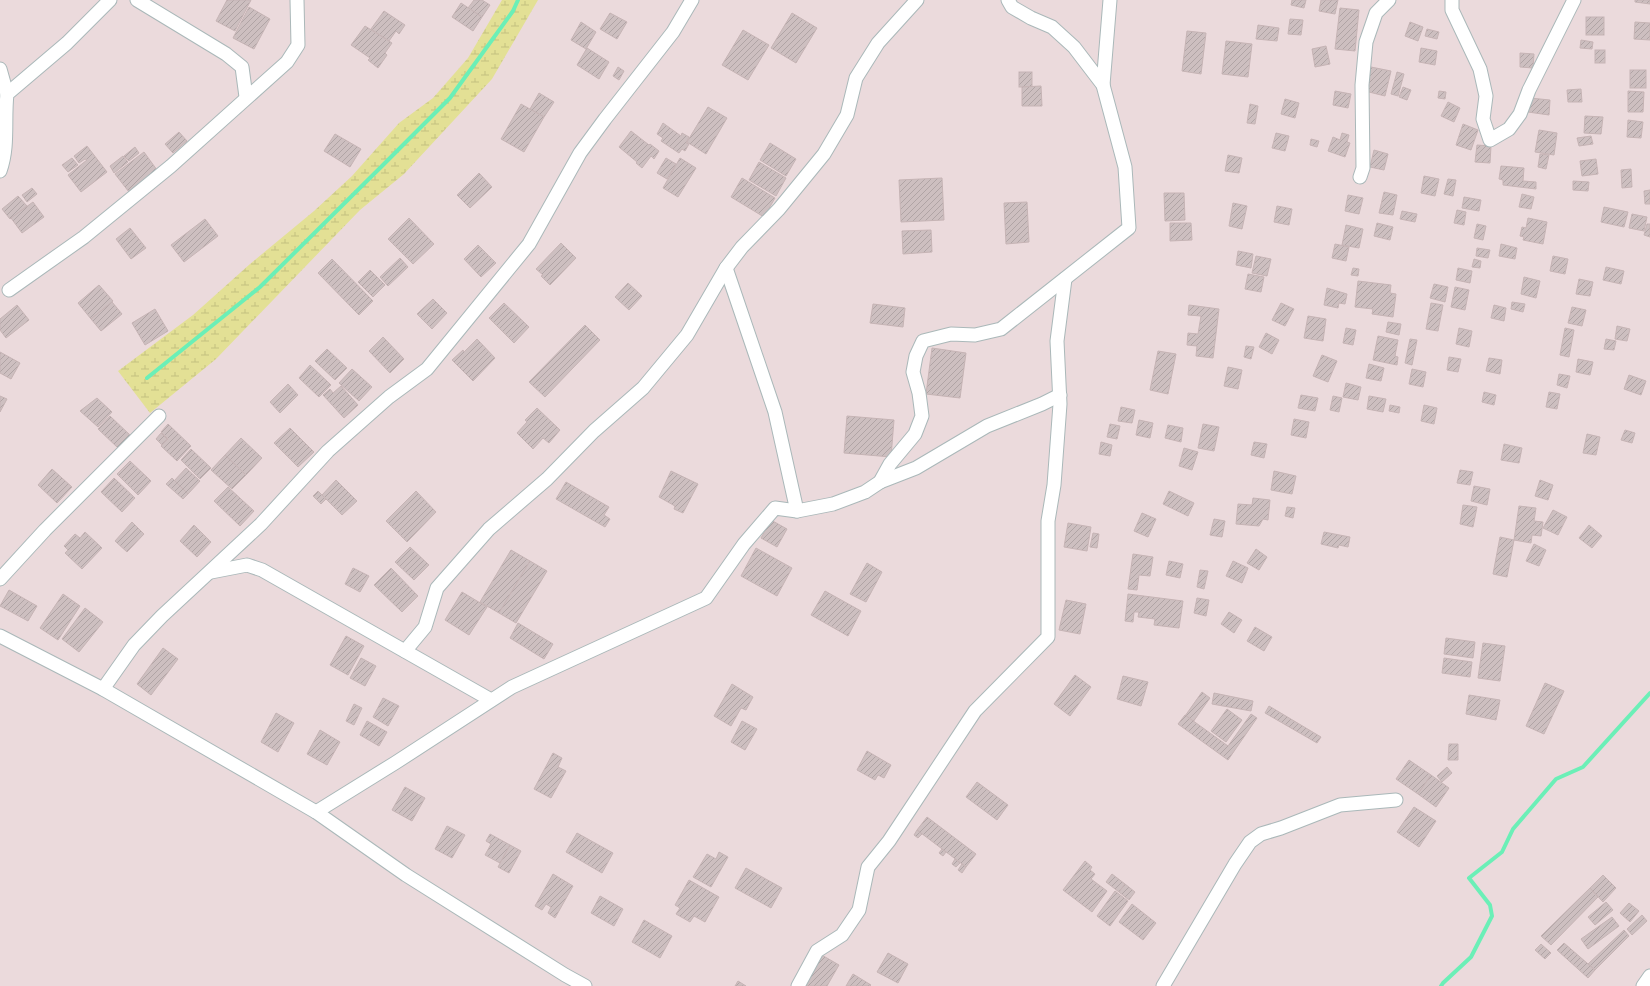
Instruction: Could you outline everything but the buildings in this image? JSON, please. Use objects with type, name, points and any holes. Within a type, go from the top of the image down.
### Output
[{"type":"street","points":[[7,94],[67,43],[110,0]]},
{"type":"street","points":[[137,0],[226,54],[242,67],[246,97]]},
{"type":"street","points":[[8,290],[90,232],[171,166],[246,97],[287,62],[298,45],[297,0]]},
{"type":"street","points":[[103,689],[134,645],[162,616],[211,572],[271,514],[328,451],[389,397],[427,369],[529,244],[580,153],[673,32],[692,0]]},
{"type":"street","points":[[405,651],[424,627],[438,588],[489,529],[547,479],[594,431],[643,388],[687,335],[726,268],[742,248],[779,209],[824,154],[847,115],[856,78],[878,43],[917,0]]},
{"type":"street","points":[[1008,0],[1012,7],[1031,18],[1052,27],[1069,42],[1104,85]]},
{"type":"street","points":[[880,482],[890,464],[914,434],[922,416],[919,393],[913,372],[916,356],[923,341],[951,334],[975,335],[1001,329],[1129,228],[1125,167],[1104,85],[1110,0]]},
{"type":"street","points":[[1360,177],[1363,168],[1362,85],[1366,42],[1376,13],[1389,0]]},
{"type":"street","points":[[1452,0],[1452,10],[1480,70],[1486,96],[1483,119],[1490,140],[1509,129],[1520,114],[1529,90],[1574,0]]},
{"type":"street","points":[[0,69],[7,94],[5,112],[6,141],[4,159],[0,171]]},
{"type":"street","points":[[726,268],[775,412],[797,511]]},
{"type":"street","points":[[798,986],[817,951],[842,936],[859,910],[868,867],[889,841],[975,711],[1048,637],[1048,521],[1054,485],[1060,404],[1056,341],[1065,279]]},
{"type":"street","points":[[316,812],[512,687],[706,598],[744,544],[776,508],[797,511],[833,504],[865,492],[880,482],[916,468],[987,426],[1042,404],[1060,395]]},
{"type":"street","points":[[0,579],[45,530],[159,416]]},
{"type":"street","points":[[211,572],[247,565],[262,570],[491,700]]},
{"type":"street","points":[[0,636],[103,689],[316,812],[406,875],[586,986]]},
{"type":"street","points":[[1163,986],[1224,882],[1250,842],[1261,834],[1281,828],[1340,805],[1396,800]]},
{"type":"street","points":[[1642,986],[1650,976]]},
{"type":"green space","points":[[502,0],[538,0],[492,79],[404,174],[360,210],[216,359],[150,413],[118,371],[193,315],[250,264],[314,211],[352,176],[399,123],[433,98],[468,58]]},
{"type":"waterway","points":[[147,378],[260,287],[450,98],[513,11],[518,0]]},
{"type":"waterway","points":[[1441,986],[1471,957],[1492,916],[1490,905],[1469,878],[1502,852],[1513,829],[1556,779],[1583,767],[1650,693]]}]
